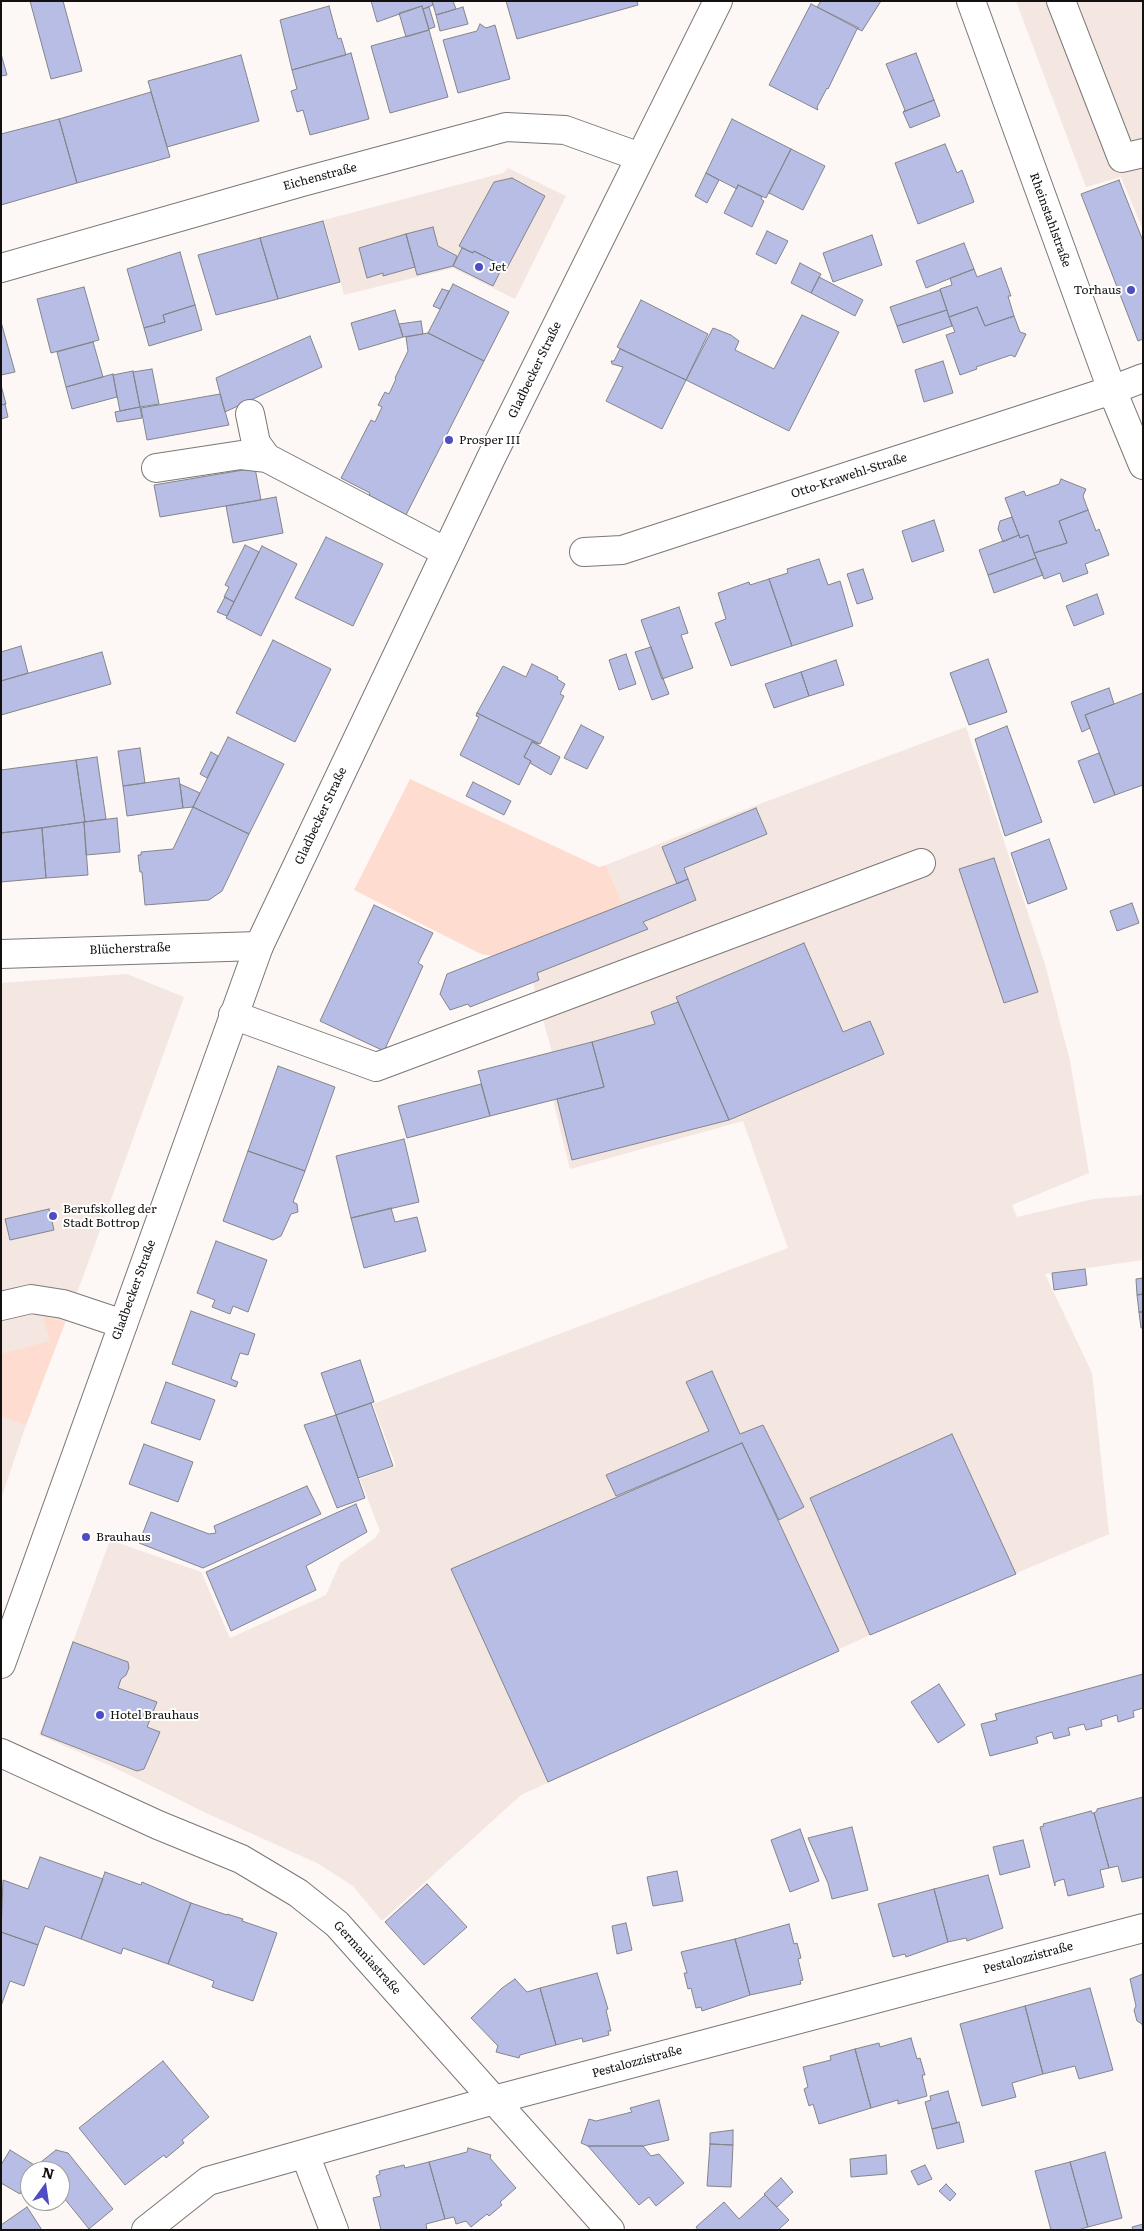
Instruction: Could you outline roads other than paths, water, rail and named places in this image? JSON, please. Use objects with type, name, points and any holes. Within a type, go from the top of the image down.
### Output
[{"type":"street","name":"Gladbecker Straße","points":[[1,1664],[259,946],[446,552],[718,1]]},
{"type":"street","name":"Rheinstahlstraße","points":[[971,1],[1112,390],[1143,466]]},
{"type":"street","points":[[1061,1],[1122,158],[1143,153]]},
{"type":"street","name":"Eichenstraße","points":[[1,268],[302,182],[506,127],[565,130],[640,157]]},
{"type":"street","name":"Otto-Krawehl-Straße","points":[[584,552],[622,550],[1112,390],[1143,378]]},
{"type":"street","points":[[250,414],[256,443],[267,458]]},
{"type":"street","points":[[156,468],[241,454],[267,458],[446,552]]},
{"type":"street","points":[[233,1015],[376,1067],[921,863]]},
{"type":"street","name":"Blücherstraße","points":[[1,954],[259,946]]},
{"type":"street","points":[[1,1306],[31,1299],[55,1302],[123,1324]]},
{"type":"street","name":"Germaniastraße","points":[[1,1753],[158,1825],[241,1859],[298,1893],[338,1924],[610,2230]]},
{"type":"street","name":"Pestalozzistraße","points":[[146,2230],[208,2181],[494,2100],[1143,1928]]},
{"type":"street","points":[[305,2154],[334,2230]]},
{"type":"place","name":"Jet","points":[[479,267]]},
{"type":"place","name":"Torhaus","points":[[1131,290]]},
{"type":"place","name":"Prosper III","points":[[449,440]]},
{"type":"place","name":"Berufskolleg der Stadt Bottrop","points":[[53,1216]]},
{"type":"place","name":"Brauhaus","points":[[86,1537]]},
{"type":"place","name":"Hotel Brauhaus","points":[[100,1715]]}]
